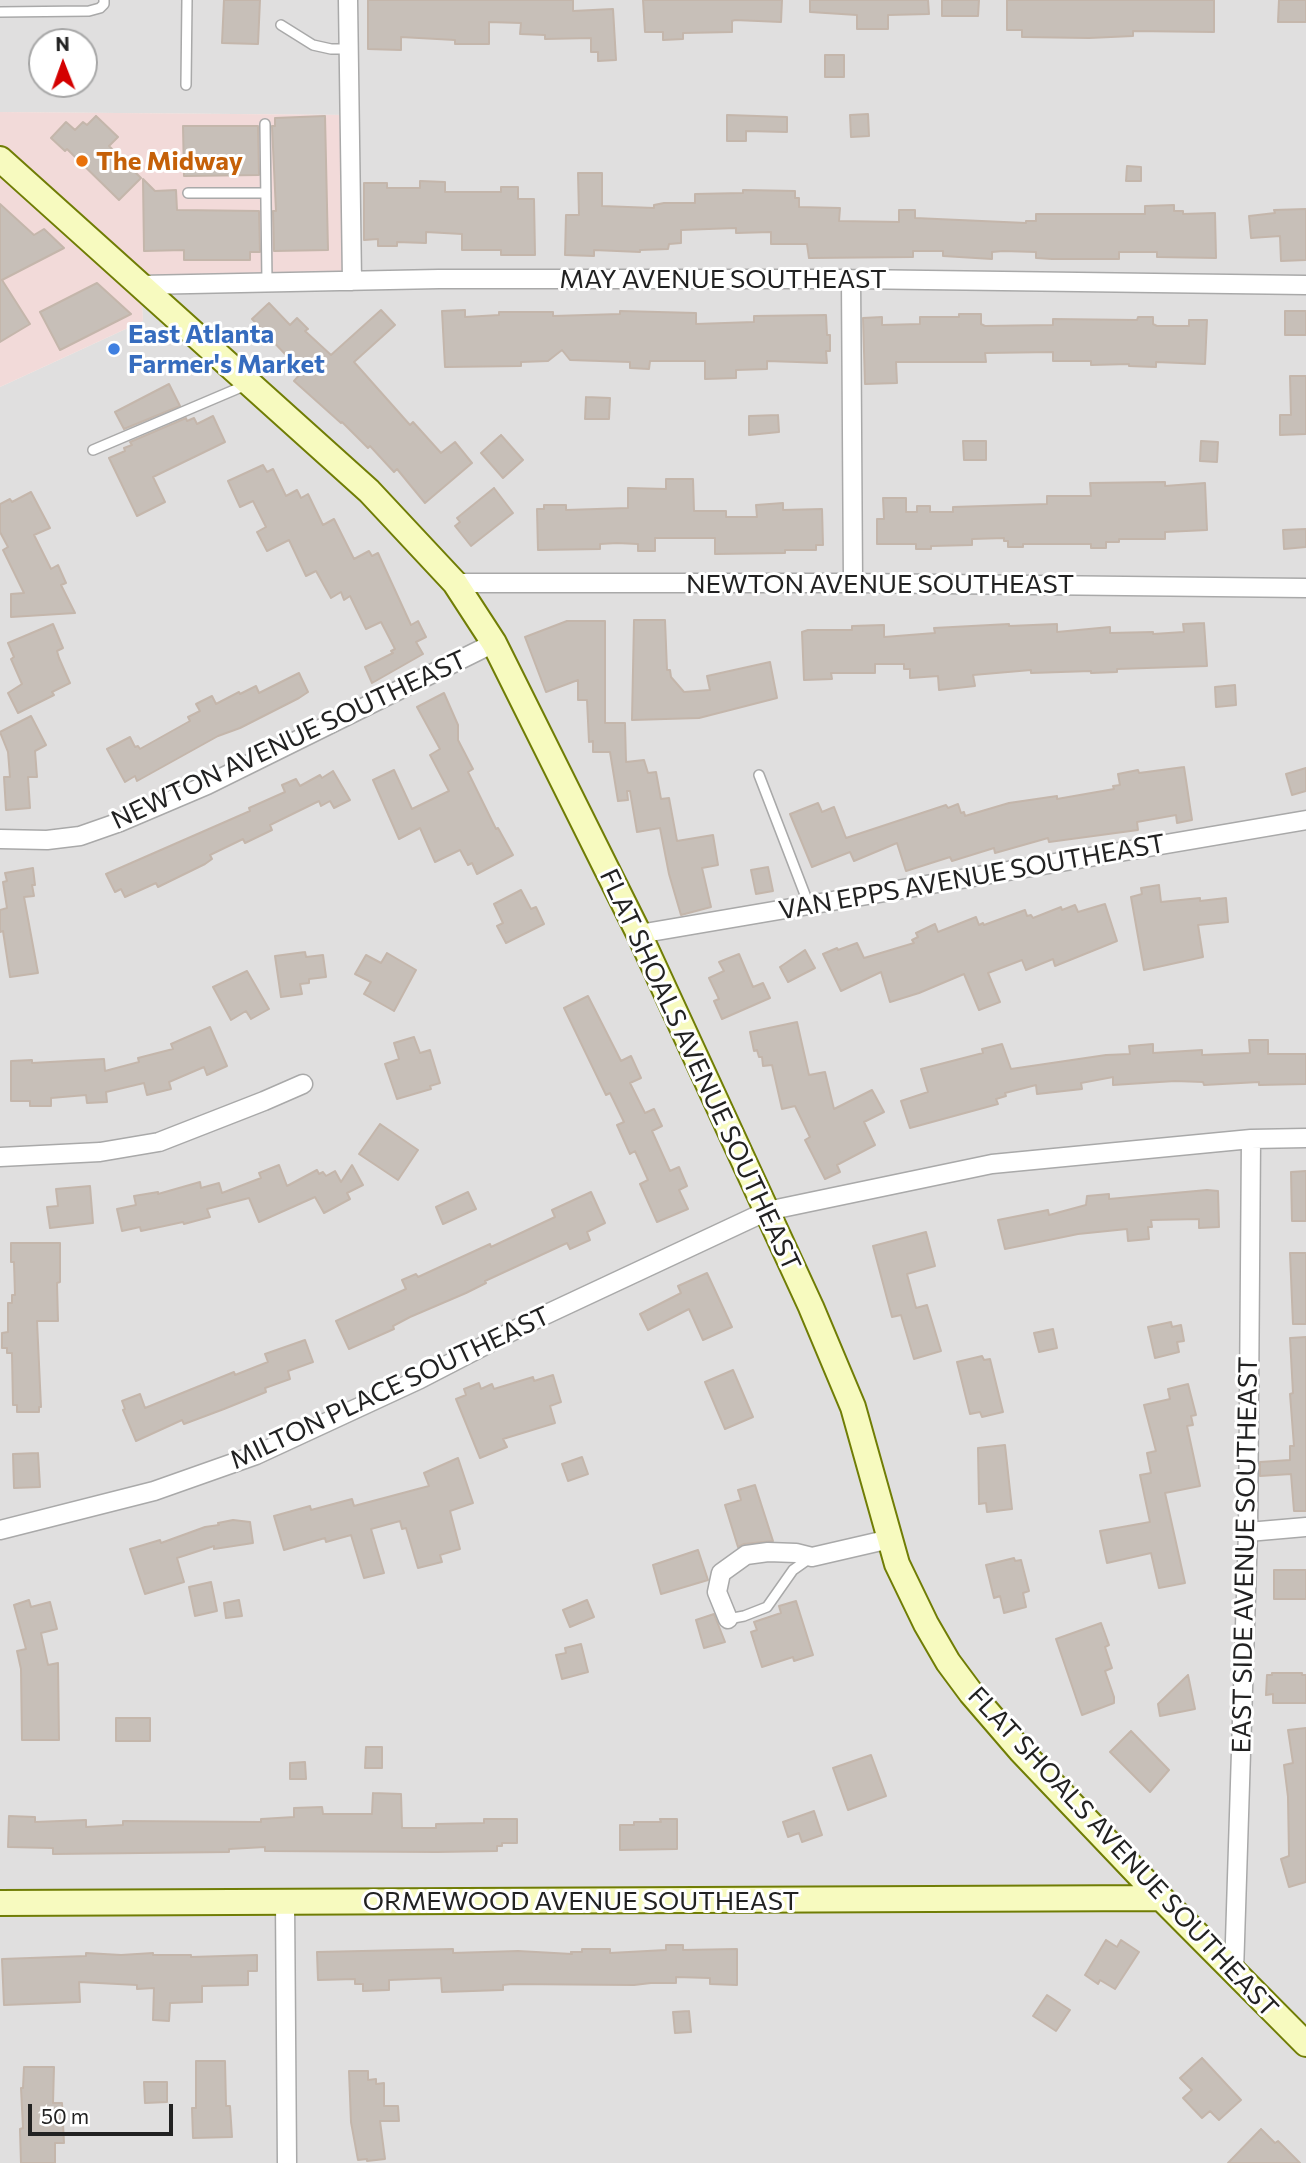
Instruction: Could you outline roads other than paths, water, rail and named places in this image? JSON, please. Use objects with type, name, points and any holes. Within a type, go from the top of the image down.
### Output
[{"type":"street","points":[[348,0],[352,281]]},
{"type":"street","name":"FLAT SHOALS AVENUE SOUTHEAST","points":[[0,159],[369,491],[455,583],[494,643],[639,934],[811,1307],[853,1407],[897,1564],[921,1615],[948,1662],[1021,1751],[1161,1898],[1306,2044]]},
{"type":"street","points":[[851,279],[853,583]]},
{"type":"street","name":"MAY AVENUE SOUTHEAST","points":[[141,285],[352,281],[851,279],[1306,285]]},
{"type":"street","name":"NEWTON AVENUE SOUTHEAST","points":[[455,583],[853,583],[1306,588]]},
{"type":"street","name":"NEWTON AVENUE SOUTHEAST","points":[[0,839],[47,840],[80,836],[120,822],[207,785],[494,643]]},
{"type":"street","name":"VAN EPPS AVENUE SOUTHEAST","points":[[639,934],[1306,820]]},
{"type":"street","points":[[0,1157],[100,1152],[159,1142],[303,1084]]},
{"type":"street","name":"MILTON PLACE SOUTHEAST","points":[[0,1530],[154,1490],[256,1455],[420,1379],[532,1321],[766,1211],[992,1164],[1251,1139],[1306,1138]]},
{"type":"street","name":"EAST SIDE AVENUE SOUTHEAST","points":[[1234,1972],[1248,1532],[1251,1139]]},
{"type":"street","points":[[1248,1532],[1306,1527]]},
{"type":"street","points":[[728,1619],[717,1592],[721,1573],[746,1555],[782,1552],[812,1557],[890,1539]]},
{"type":"street","name":"ORMEWOOD AVENUE SOUTHEAST","points":[[0,1903],[1161,1898]]},
{"type":"street","points":[[285,1902],[287,2163]]},
{"type":"lane","points":[[0,12],[89,11],[100,8],[104,0]]},
{"type":"lane","points":[[186,85],[187,0]]},
{"type":"lane","points":[[281,25],[313,45],[331,50],[349,49]]},
{"type":"lane","points":[[265,124],[267,282]]},
{"type":"lane","points":[[188,193],[266,193]]},
{"type":"lane","points":[[93,450],[250,383]]},
{"type":"lane","points":[[760,775],[809,905]]},
{"type":"lane","points":[[728,1619],[744,1616],[767,1606],[793,1570],[812,1557]]},
{"type":"place","name":"The Midway","points":[[82,161]]},
{"type":"place","name":"East Atlanta Farmer's Market","points":[[114,349]]}]
